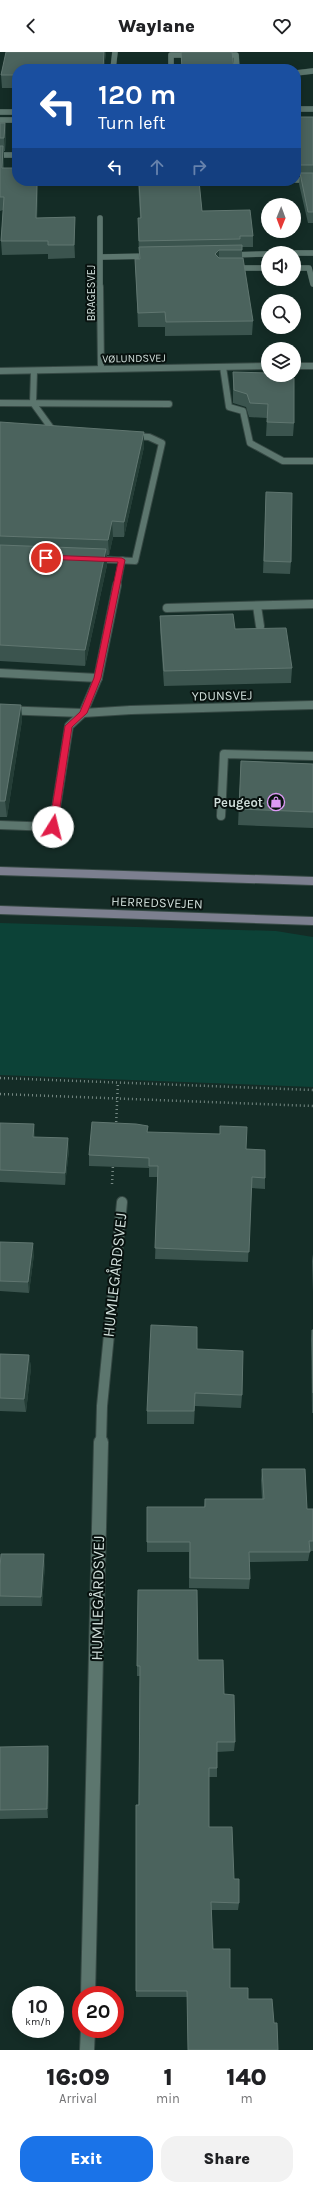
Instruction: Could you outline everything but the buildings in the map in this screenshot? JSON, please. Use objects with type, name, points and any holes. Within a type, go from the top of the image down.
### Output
[{"type":"street","points":[[114,64],[115,52]]},
{"type":"street","points":[[171,64],[171,55],[200,55]]},
{"type":"street","points":[[214,55],[236,55],[237,64]]},
{"type":"street","points":[[301,72],[313,71]]},
{"type":"street","points":[[301,109],[313,109]]},
{"type":"street","points":[[0,112],[12,112]]},
{"type":"street","points":[[0,120],[12,120]]},
{"type":"street","points":[[0,155],[12,155]]},
{"type":"street","points":[[301,180],[313,180]]},
{"type":"street","name":"BRAGESVEJ","points":[[100,218],[101,368]]},
{"type":"street","points":[[301,253],[313,253]]},
{"type":"street","points":[[220,255],[261,254]]},
{"type":"street","points":[[101,257],[156,256]]},
{"type":"street","points":[[226,268],[261,268]]},
{"type":"street","points":[[301,268],[309,268],[313,284]]},
{"type":"street","name":"VØLUNDSVEJ","points":[[0,371],[261,366]]},
{"type":"street","points":[[301,366],[313,366]]},
{"type":"street","points":[[223,367],[230,406],[244,411],[250,443],[283,461],[313,461]]},
{"type":"street","points":[[34,371],[33,403],[54,432],[70,433]]},
{"type":"street","points":[[0,403],[169,404]]},
{"type":"street","points":[[84,559],[135,561],[162,443],[149,437],[125,436]]},
{"type":"street","points":[[0,825],[53,827],[69,726],[83,713],[98,678],[122,560]]},
{"type":"street","points":[[167,608],[313,604]]},
{"type":"street","points":[[257,606],[260,626]]},
{"type":"street","points":[[0,673],[98,678]]},
{"type":"street","name":"YDUNSVEJ","points":[[0,710],[83,713],[131,710],[313,705]]},
{"type":"street","points":[[220,816],[224,754],[313,756]]},
{"type":"street","name":"HERREDSVEJEN","points":[[0,871],[313,881]]},
{"type":"street","name":"HERREDSVEJEN","points":[[0,910],[313,921]]},
{"type":"street","name":"HUMLEGÅRDSVEJ","points":[[88,1986],[102,1406],[122,1202]]},
{"type":"street","points":[[87,2050],[88,2038]]},
{"type":"path","points":[[0,1078],[313,1090]]},
{"type":"path","points":[[115,1130],[118,1082]]},
{"type":"path","points":[[0,1094],[313,1106]]},
{"type":"path","points":[[113,1162],[112,1186],[122,1202]]},
{"type":"green space","points":[[0,923],[276,931],[313,937],[313,1087],[0,1075]]},
{"type":"place","name":"Peugeot","points":[[276,802]]},
{"type":"route","points":[[46,558],[122,560],[98,678],[83,713],[69,726],[53,827]]}]
